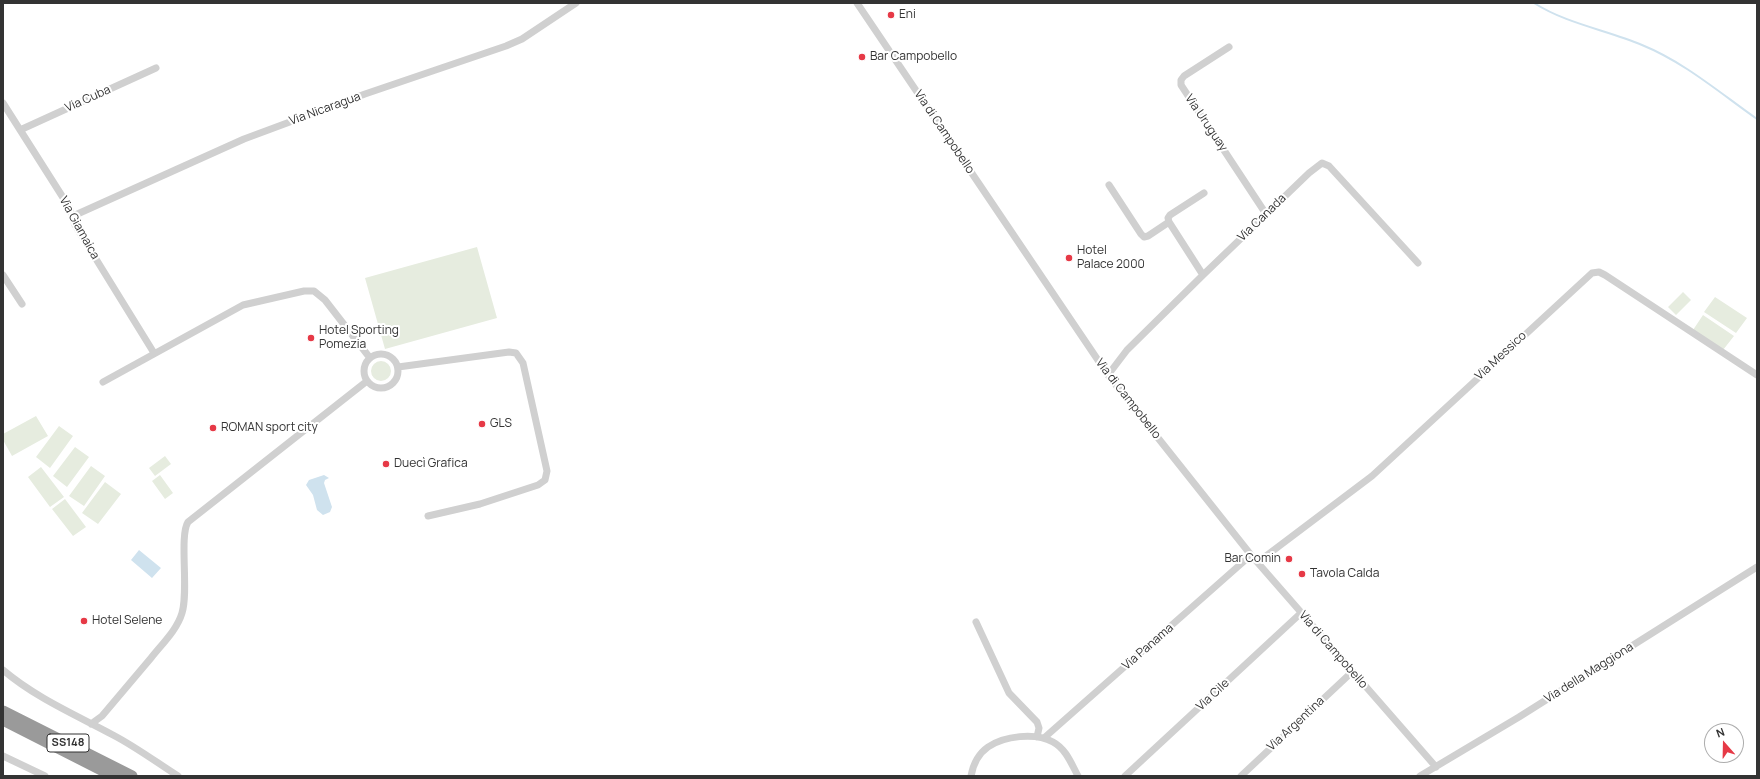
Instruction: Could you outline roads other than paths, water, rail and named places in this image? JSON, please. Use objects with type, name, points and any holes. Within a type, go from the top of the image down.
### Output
[{"type":"highway","name":"SS148","points":[[3,711],[132,776]]},
{"type":"highway","name":"SS148","points":[[3,720],[113,776]]},
{"type":"street","name":"Via Nicaragua","points":[[73,216],[244,139],[365,94],[506,46],[522,39],[576,3]]},
{"type":"street","name":"Via di Campobello","points":[[857,3],[1108,375],[1251,555],[1436,767]]},
{"type":"street","name":"Via Uruguay","points":[[1229,47],[1184,76],[1181,80],[1181,85],[1266,214]]},
{"type":"street","name":"Via Cuba","points":[[20,130],[156,68]]},
{"type":"street","name":"Via Giamaica","points":[[3,103],[69,207],[76,225],[154,353]]},
{"type":"street","name":"Via Canada","points":[[1108,375],[1127,350],[1203,274],[1320,164],[1325,164],[1418,262]]},
{"type":"street","points":[[1109,185],[1143,237],[1148,236],[1169,222]]},
{"type":"street","points":[[1203,274],[1169,222],[1168,218],[1170,215],[1204,193]]},
{"type":"street","name":"Via Messico","points":[[1258,562],[1372,476],[1592,273],[1598,272],[1605,275],[1757,375]]},
{"type":"street","points":[[3,275],[22,304]]},
{"type":"street","points":[[103,382],[243,305],[310,291],[318,294],[325,300],[370,358]]},
{"type":"street","points":[[398,367],[509,352],[516,353],[523,363],[547,471],[545,480],[531,487],[480,504],[428,516]]},
{"type":"street","points":[[375,355],[386,355],[392,357],[398,367],[396,378],[388,386],[377,387],[368,381],[364,369],[370,358],[375,355]]},
{"type":"street","points":[[91,724],[102,716],[170,636],[180,619],[184,604],[184,532],[188,522],[368,381]]},
{"type":"street","name":"Via Panama","points":[[1041,737],[1251,555]]},
{"type":"street","name":"Via della Maggiona","points":[[1420,776],[1519,717],[1757,567]]},
{"type":"street","name":"Via Cile","points":[[1125,776],[1301,613]]},
{"type":"street","points":[[976,622],[1008,693],[1037,722],[1041,737]]},
{"type":"street","points":[[3,671],[18,685],[82,722],[106,735],[112,734]]},
{"type":"street","points":[[3,671],[20,684],[91,724],[112,734],[178,776]]},
{"type":"street","name":"Via Argentina","points":[[1241,776],[1352,672]]},
{"type":"street","points":[[971,776],[976,761],[989,746],[1015,738],[1041,737],[1051,741],[1063,750],[1078,776]]},
{"type":"street","points":[[3,756],[45,776]]},
{"type":"water","points":[[324,475],[329,478],[325,480],[324,483],[332,507],[330,512],[323,515],[317,510],[313,495],[306,485],[309,480]]},
{"type":"water","points":[[139,550],[161,568],[152,578],[131,560]]},
{"type":"waterway","points":[[1534,3],[1573,22],[1629,40],[1657,52],[1687,69],[1757,119]]},
{"type":"place","name":"Eni","points":[[891,15]]},
{"type":"place","name":"Bar Campobello","points":[[862,57]]},
{"type":"place","name":"Hotel Palace 2000","points":[[1069,258]]},
{"type":"place","name":"Hotel Sporting Pomezia","points":[[311,338]]},
{"type":"place","name":"GLS","points":[[482,424]]},
{"type":"place","name":"ROMAN sport city","points":[[213,428]]},
{"type":"place","name":"Duecì Grafica","points":[[386,464]]},
{"type":"place","name":"Bar Comin","points":[[1289,559]]},
{"type":"place","name":"Tavola Calda","points":[[1302,574]]},
{"type":"place","name":"Hotel Selene","points":[[84,621]]}]
